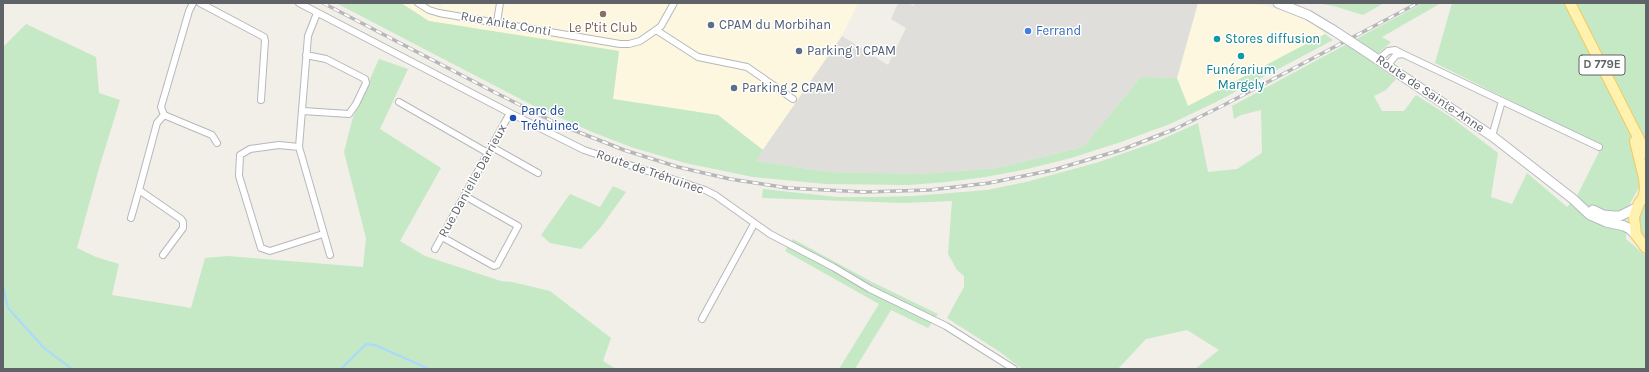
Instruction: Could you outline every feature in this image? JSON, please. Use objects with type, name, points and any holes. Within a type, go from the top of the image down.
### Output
[{"type":"main road","name":"Route de Sainte-Anne","points":[[1278,3],[1308,15],[1333,30],[1492,136],[1573,199],[1590,215],[1630,229],[1636,235]]},
{"type":"main road","name":"D 779E","points":[[1570,3],[1646,153]]},
{"type":"main road","name":"D 779E","points":[[1632,127],[1644,178],[1644,196]]},
{"type":"main road","name":"D 779E","points":[[1636,142],[1646,168]]},
{"type":"main road","points":[[1644,196],[1636,208],[1634,226],[1636,235],[1646,248]]},
{"type":"main road","name":"Route de Sainte-Anne","points":[[1573,199],[1595,211],[1614,216],[1620,216],[1636,208]]},
{"type":"street","points":[[193,3],[189,11],[161,107],[164,115],[212,135],[217,143]]},
{"type":"street","points":[[200,3],[264,37],[261,100]]},
{"type":"street","name":"Route de Tréhuinec","points":[[299,3],[584,150],[705,190],[715,195],[754,224],[870,289],[946,326],[1014,369]]},
{"type":"street","name":"Rue Anita Conti","points":[[418,3],[429,10],[439,13],[620,44],[629,44],[640,41],[656,30],[661,26],[674,3]]},
{"type":"street","points":[[497,22],[500,3]]},
{"type":"street","points":[[317,13],[308,36],[299,147],[330,255]]},
{"type":"street","points":[[656,30],[698,56],[747,67],[793,99]]},
{"type":"street","points":[[1378,60],[1391,50],[1403,54],[1599,148]]},
{"type":"street","points":[[1387,66],[1396,55],[1403,54]]},
{"type":"street","points":[[303,111],[349,114],[356,104],[366,82],[365,79],[326,59],[306,55]]},
{"type":"street","points":[[1492,136],[1502,101]]},
{"type":"street","points":[[399,102],[488,153]]},
{"type":"street","name":"Rue Danielle Darrieux","points":[[435,249],[510,113]]},
{"type":"street","points":[[131,218],[157,123],[164,115]]},
{"type":"street","points":[[299,147],[279,145],[250,149],[240,155],[239,176],[261,248],[270,251],[323,234]]},
{"type":"street","points":[[492,147],[538,173]]},
{"type":"street","points":[[139,190],[181,219],[183,222],[183,228],[163,255]]},
{"type":"street","points":[[442,237],[494,266],[497,265],[518,226],[465,196]]},
{"type":"street","points":[[702,320],[754,224]]},
{"type":"shaded area","points":[[401,3],[434,3],[441,7],[442,3],[858,3],[842,36],[763,150],[718,115],[613,99],[619,51],[429,21]]},
{"type":"shaded area","points":[[898,3],[909,3],[913,6],[915,3],[1198,3],[1177,78],[1141,77],[1083,147],[997,168],[921,174],[828,172],[755,161],[842,36],[888,65],[906,28],[891,19]]},
{"type":"shaded area","points":[[1198,3],[1250,3],[1270,7],[1309,20],[1325,34],[1188,106],[1177,78]]},
{"type":"green space","points":[[401,3],[429,21],[619,51],[613,99],[718,115],[763,150],[756,161],[828,172],[921,174],[997,168],[1083,147],[1141,77],[1177,78],[1188,106],[1325,34],[1333,40],[1216,102],[1170,124],[1071,158],[1023,170],[946,182],[909,185],[826,184],[753,177],[685,163],[631,147],[592,132],[532,105],[338,4]]},
{"type":"green space","points":[[1315,3],[1384,3],[1363,15],[1334,6]]},
{"type":"green space","points":[[1423,3],[1441,3],[1382,37],[1391,42],[1370,61],[1396,79],[1386,90],[1374,96],[1382,111],[1404,111],[1416,95],[1452,118],[1498,153],[1491,197],[1512,204],[1527,173],[1567,207],[1577,196],[1602,146],[1435,63],[1452,3],[1646,3],[1646,185],[1638,189],[1627,209],[1626,239],[1646,256],[1646,369],[1195,369],[1219,350],[1187,330],[1146,339],[1118,369],[1022,369],[1000,352],[947,318],[964,287],[964,276],[957,270],[948,254],[952,201],[904,203],[762,198],[763,189],[837,197],[914,196],[987,190],[1026,182],[1099,162],[1156,142],[1198,123],[1208,172],[1237,169],[1262,153],[1261,110],[1241,115],[1234,119],[1232,106]]},
{"type":"green space","points":[[26,24],[96,57],[99,93],[120,100],[77,248],[96,257],[119,264],[112,295],[191,308],[205,258],[227,256],[363,267],[366,238],[344,152],[353,117],[379,59],[408,69],[380,129],[441,168],[400,241],[425,256],[501,281],[512,282],[550,291],[611,338],[603,361],[616,369],[3,369],[3,47]]},
{"type":"green space","points":[[613,186],[626,192],[601,227],[581,249],[550,243],[541,235],[570,194],[600,207]]},
{"type":"green space","points":[[1646,201],[1646,242],[1641,235],[1638,225],[1639,214]]},
{"type":"green space","points":[[793,239],[872,282],[938,314],[928,328],[891,310],[855,369],[839,369],[879,304],[785,251]]},
{"type":"waterway","points":[[3,286],[8,308],[44,348],[72,369]]},
{"type":"waterway","points":[[341,369],[366,344],[375,345],[429,369]]},
{"type":"railway","points":[[323,3],[558,124],[624,150],[678,167],[730,179],[788,188],[864,192],[930,190],[989,183],[1053,170],[1121,150],[1175,129],[1222,106],[1418,3]]},
{"type":"place","name":"Le P'tit Club","points":[[603,14]]},
{"type":"place","name":"CPAM du Morbihan","points":[[711,25]]},
{"type":"place","name":"Ferrand","points":[[1028,31]]},
{"type":"place","name":"Stores diffusion","points":[[1217,39]]},
{"type":"place","name":"Parking 1 CPAM","points":[[799,51]]},
{"type":"place","name":"Funérarium Margely","points":[[1241,56]]},
{"type":"place","name":"Parking 2 CPAM","points":[[734,88]]},
{"type":"place","name":"Parc de Tréhuinec","points":[[513,118]]}]
